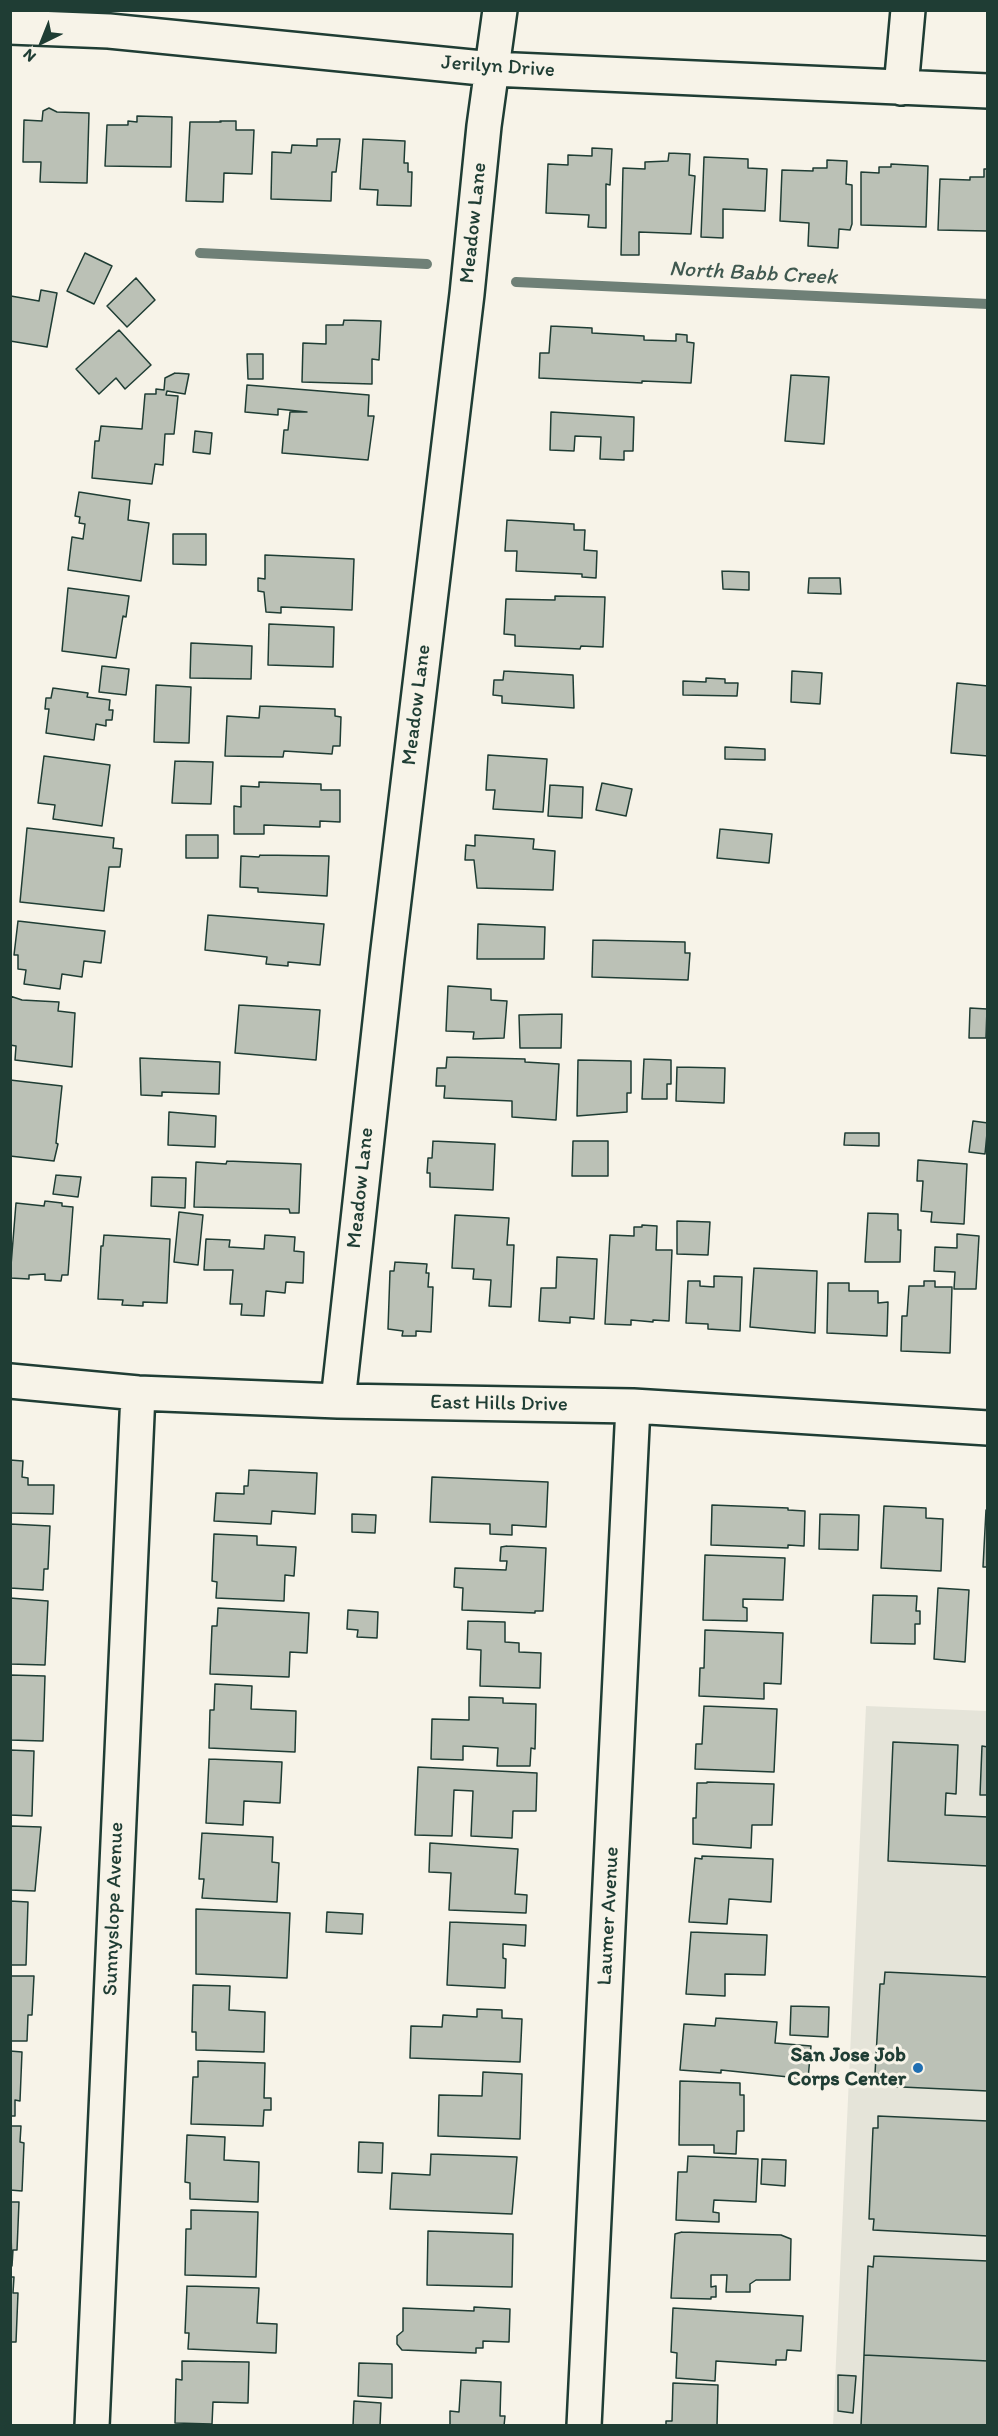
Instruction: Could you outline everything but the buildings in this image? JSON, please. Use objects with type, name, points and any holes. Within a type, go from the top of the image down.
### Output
[{"type":"street","name":"Meadow Lane","points":[[338,1401],[385,969],[500,10]]},
{"type":"street","points":[[901,88],[908,10]]},
{"type":"street","name":"Jerilyn Drive","points":[[10,27],[111,21],[492,69],[987,91]]},
{"type":"street","name":"East Hills Drive","points":[[10,1381],[138,1393],[338,1401],[633,1406],[987,1428]]},
{"type":"street","name":"Sunnyslope Avenue","points":[[92,2426],[138,1393]]},
{"type":"street","name":"Laumer Avenue","points":[[584,2426],[633,1406]]},
{"type":"shaded area","name":"San Jose Job Corps Center","points":[[866,1706],[987,1711],[987,2425],[833,2426]]},
{"type":"waterway","name":"North Babb Creek","points":[[200,253],[427,264]]},
{"type":"waterway","name":"North Babb Creek","points":[[516,282],[988,304]]},
{"type":"place","name":"San Jose Job Corps Center","points":[[918,2068]]}]
